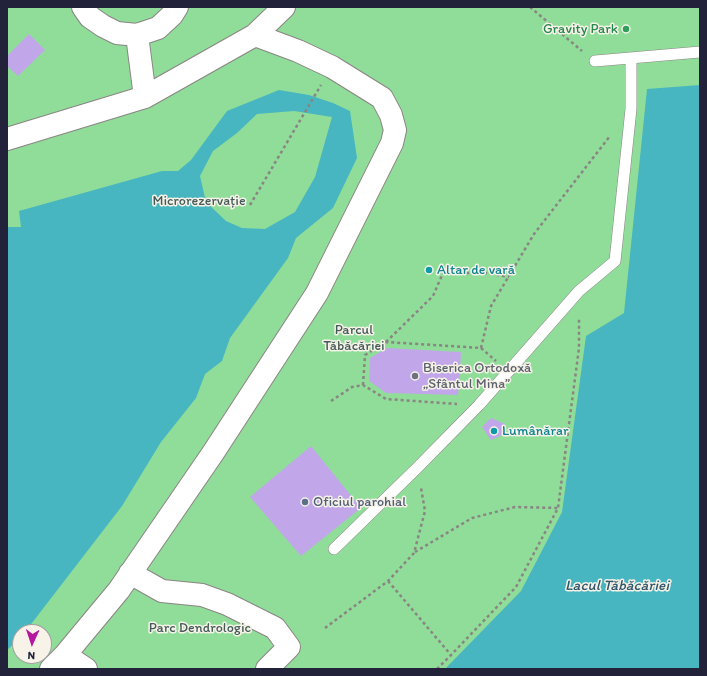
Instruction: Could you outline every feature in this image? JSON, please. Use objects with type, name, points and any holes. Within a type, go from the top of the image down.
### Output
[{"type":"street","points":[[83,7],[90,18],[103,26],[117,33],[137,35],[158,28],[172,15],[177,7]]},
{"type":"street","points":[[7,140],[144,97],[255,35],[284,7]]},
{"type":"street","points":[[137,35],[144,97]]},
{"type":"street","points":[[86,669],[58,662],[119,590],[213,453],[317,293],[392,143],[395,130],[391,115],[382,98],[332,67],[298,51],[255,35]]},
{"type":"street","points":[[130,573],[162,591],[202,595],[227,604],[275,628],[289,648],[267,669]]},
{"type":"lane","points":[[595,62],[700,52]]},
{"type":"lane","points":[[334,549],[479,405],[579,291],[615,261],[631,109],[632,58]]},
{"type":"path","points":[[530,7],[595,62]]},
{"type":"path","points":[[250,205],[316,94]]},
{"type":"path","points":[[386,342],[481,348],[491,306],[534,234],[631,109]]},
{"type":"path","points":[[363,385],[365,355],[386,342],[433,296],[443,273],[485,273],[509,277]]},
{"type":"path","points":[[437,669],[516,587],[558,508],[579,348],[579,291]]},
{"type":"path","points":[[330,401],[352,386],[363,385],[386,399],[479,405]]},
{"type":"path","points":[[414,552],[425,510],[417,468]]},
{"type":"path","points":[[325,628],[388,581],[414,552],[472,518],[515,507],[558,508]]},
{"type":"path","points":[[388,581],[451,655]]},
{"type":"green space","name":"Parcul Tăbăcăriei","points":[[7,7],[700,7],[700,669],[7,669]]},
{"type":"water","name":"Lacul Tăbăcăriei","points":[[700,85],[700,669],[445,669],[521,591],[562,512],[586,336],[624,313],[647,89]]},
{"type":"water","points":[[279,90],[309,95],[333,103],[350,111],[357,158],[333,208],[296,238],[288,258],[230,338],[222,361],[205,374],[196,398],[161,442],[122,506],[31,624],[12,624],[12,645],[7,650],[7,227],[21,227],[19,211],[162,171],[178,171],[191,160],[227,111]],"holes":[[[294,111],[332,117],[315,177],[295,212],[265,229],[242,228],[226,221],[206,202],[200,176],[213,151],[237,133],[257,114]]]},
{"type":"building","points":[[29,34],[45,50],[18,76],[7,66],[7,56]]},
{"type":"building","name":"Biserica Ortodoxă „Sfântul Mina”","points":[[387,348],[461,352],[458,395],[386,393],[369,381],[370,358]]},
{"type":"building","name":"Lumânărar","points":[[491,418],[505,424],[502,435],[491,440],[482,427]]},
{"type":"building","name":"Oficiul parohial","points":[[311,446],[361,508],[301,556],[250,497]]},
{"type":"place","name":"Gravity Park","points":[[626,29]]},
{"type":"place","name":"Altar de vară","points":[[429,270]]},
{"type":"place","name":"Biserica Ortodoxă „Sfântul Mina”","points":[[415,376]]},
{"type":"place","name":"Lumânărar","points":[[494,431]]},
{"type":"place","name":"Oficiul parohial","points":[[305,502]]},
{"type":"park label","name":"Microrezervație","points":[[199,201]]},
{"type":"park label","name":"Parc Dendrologic","points":[[200,628]]}]
